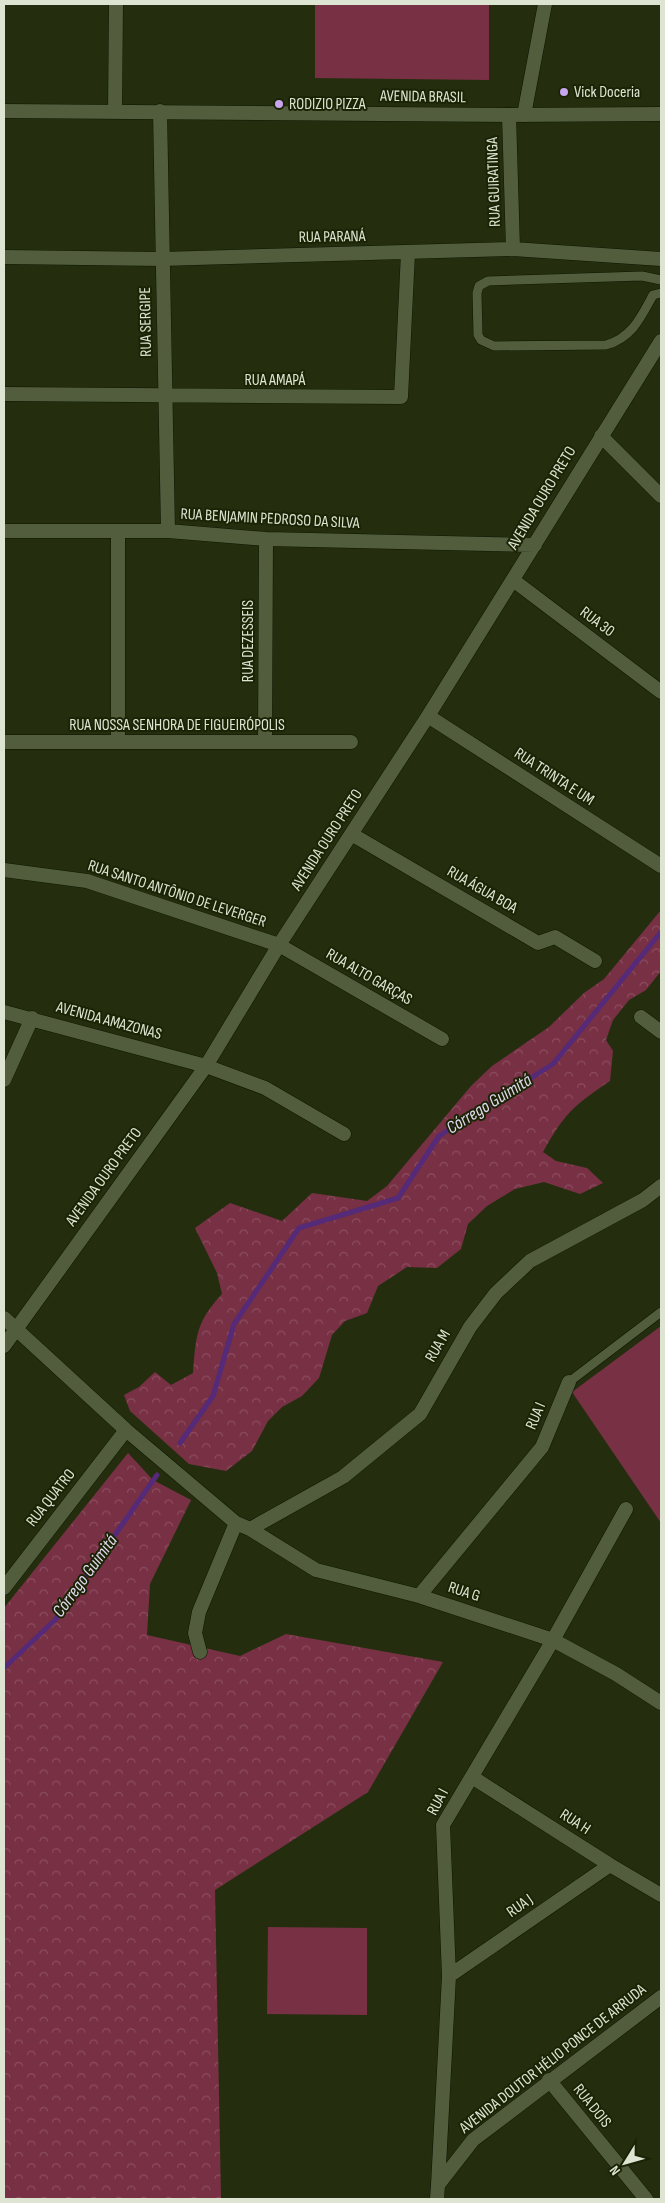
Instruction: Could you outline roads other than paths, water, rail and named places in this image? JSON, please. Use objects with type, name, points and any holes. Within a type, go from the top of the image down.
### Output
[{"type":"street","points":[[116,4],[116,111]]},
{"type":"street","points":[[524,115],[545,4]]},
{"type":"street","name":"AVENIDA BRASIL","points":[[4,111],[509,115],[661,114]]},
{"type":"street","name":"RUA SERGIPE","points":[[160,112],[168,531]]},
{"type":"street","name":"RUA GUIRATINGA","points":[[509,115],[513,249]]},
{"type":"street","name":"RUA PARANÁ","points":[[4,257],[162,259],[513,249],[661,259]]},
{"type":"street","name":"RUA AMAPÁ","points":[[4,394],[165,397],[401,397],[408,253]]},
{"type":"street","name":"AVENIDA OURO PRETO","points":[[4,1346],[15,1328],[206,1066],[279,945],[428,716],[661,341]]},
{"type":"street","points":[[601,436],[661,496]]},
{"type":"street","name":"RUA BENJAMIN PEDROSO DA SILVA","points":[[4,531],[168,531],[266,539],[535,544]]},
{"type":"street","points":[[118,531],[118,742]]},
{"type":"street","name":"RUA DEZESSEIS","points":[[264,742],[266,539]]},
{"type":"street","name":"RUA 30","points":[[513,580],[661,692]]},
{"type":"street","name":"RUA TRINTA E UM","points":[[428,716],[661,866]]},
{"type":"street","name":"RUA NOSSA SENHORA DE FIGUEIRÓPOLIS","points":[[4,742],[351,742]]},
{"type":"street","name":"RUA ÁGUA BOA","points":[[353,834],[538,943],[555,937],[595,961]]},
{"type":"street","name":"RUA SANTO ANTÔNIO DE LEVERGER","points":[[4,870],[87,881],[279,945]]},
{"type":"street","name":"RUA ALTO GARÇAS","points":[[279,945],[442,1039]]},
{"type":"street","name":"AVENIDA AMAZONAS","points":[[4,1012],[206,1066],[266,1088],[344,1134]]},
{"type":"street","points":[[641,1017],[661,1032]]},
{"type":"street","points":[[4,1080],[32,1018]]},
{"type":"street","name":"RUA M","points":[[250,1529],[343,1477],[420,1414],[470,1327],[496,1293],[530,1261],[643,1200],[661,1186]]},
{"type":"street","points":[[4,1318],[126,1430],[236,1523],[250,1529]]},
{"type":"street","name":"RUA I","points":[[419,1596],[542,1447],[570,1382]]},
{"type":"street","name":"RUA QUATRO","points":[[4,1588],[126,1430]]},
{"type":"street","name":"RUA I","points":[[438,2192],[449,1976],[443,1825],[553,1640],[626,1509]]},
{"type":"street","points":[[200,1652],[195,1633],[200,1612],[236,1523]]},
{"type":"street","name":"RUA G","points":[[250,1529],[316,1570],[419,1596],[553,1640],[616,1674],[661,1703]]},
{"type":"street","name":"RUA H","points":[[472,1777],[610,1865],[661,1895]]},
{"type":"street","name":"RUA J","points":[[449,1976],[610,1865]]},
{"type":"street","name":"AVENIDA DOUTOR HÉLIO PONCE DE ARRUDA","points":[[438,2192],[473,2140],[549,2080],[661,1997]]},
{"type":"street","name":"RUA DOIS","points":[[549,2080],[646,2199]]},
{"type":"lane","points":[[661,280],[642,276],[488,281],[479,286],[477,293],[478,335],[481,340],[494,346],[606,344],[617,342],[627,335],[638,322],[653,296],[661,293]]},
{"type":"lane","name":"RUA I","points":[[570,1382],[661,1312]]},
{"type":"waterway","name":"Córrego Guimitá","points":[[180,1443],[213,1396],[234,1324],[299,1228],[398,1198],[439,1136],[553,1064],[661,932]]},
{"type":"waterway","name":"Córrego Guimitá","points":[[4,1668],[55,1620],[157,1475]]},
{"type":"place","name":"Vick Doceria","points":[[564,92]]},
{"type":"place","name":"RODIZIO PIZZA","points":[[279,104]]}]
